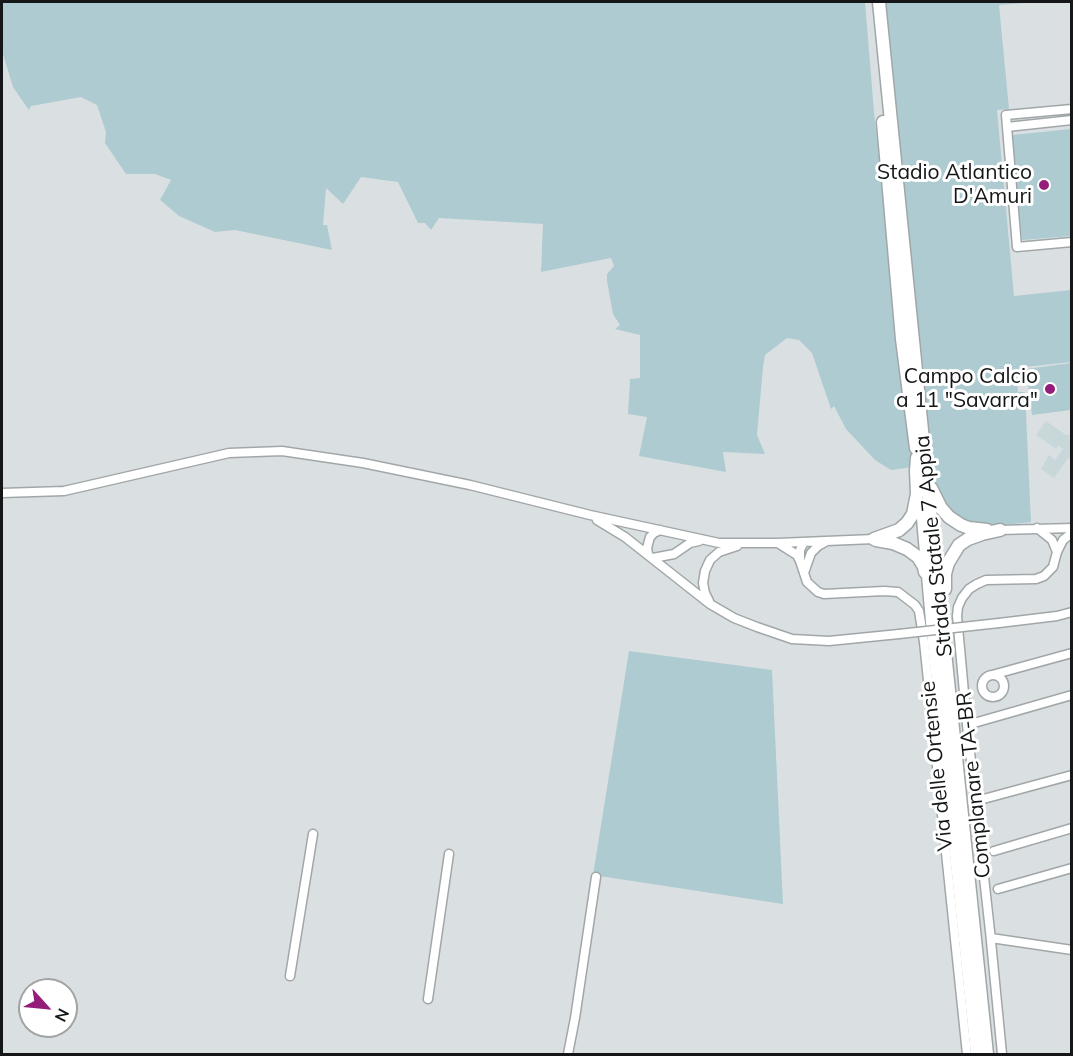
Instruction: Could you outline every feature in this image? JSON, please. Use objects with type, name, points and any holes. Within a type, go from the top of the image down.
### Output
[{"type":"highway","name":"Strada Statale 7 Appia","points":[[870,2],[902,339],[917,458],[977,1054]]},
{"type":"highway","name":"Strada Statale 7 Appia","points":[[879,2],[987,1054]]},
{"type":"highway","points":[[874,539],[899,530],[913,514],[917,494],[917,458]]},
{"type":"highway","points":[[927,480],[941,508],[949,517],[969,528],[1000,530]]},
{"type":"highway","points":[[942,620],[945,574],[952,554],[968,539],[1000,530]]},
{"type":"highway","points":[[874,539],[893,543],[918,557],[924,567],[931,602]]},
{"type":"street","points":[[1071,110],[1006,115],[1017,247],[1071,242]]},
{"type":"street","points":[[1007,127],[1071,120]]},
{"type":"street","points":[[2,493],[64,491],[229,453],[282,451],[363,463],[470,485],[590,515],[719,543],[874,539]]},
{"type":"street","points":[[590,515],[625,537],[711,604],[734,618],[792,639],[829,641],[999,623],[1057,616],[1071,612]]},
{"type":"street","points":[[1057,527],[1059,532],[1057,546]]},
{"type":"street","points":[[1036,528],[1047,535],[1057,546]]},
{"type":"street","points":[[1000,530],[1071,528]]},
{"type":"street","points":[[650,556],[647,548],[650,537],[661,530]]},
{"type":"street","points":[[1057,546],[1071,533]]},
{"type":"street","points":[[650,556],[674,554],[690,543],[703,540]]},
{"type":"street","points":[[803,562],[818,546],[828,541]]},
{"type":"street","points":[[803,562],[804,542]]},
{"type":"street","points":[[778,543],[797,555],[803,562]]},
{"type":"street","points":[[711,604],[703,584],[710,560],[719,552],[743,544]]},
{"type":"street","name":"Complanare TA-BR","points":[[1002,1054],[957,616],[962,598],[969,589],[986,580],[1036,579],[1044,576],[1053,567],[1057,546]]},
{"type":"street","name":"Via delle Ortensie","points":[[803,562],[807,582],[812,588],[824,594],[898,592],[919,611],[967,1054]]},
{"type":"street","points":[[992,675],[1071,652]]},
{"type":"street","points":[[967,725],[1071,695]]},
{"type":"street","points":[[976,801],[1071,775]]},
{"type":"street","points":[[994,851],[1071,828]]},
{"type":"street","points":[[290,976],[313,834]]},
{"type":"street","points":[[428,999],[449,854]]},
{"type":"street","points":[[998,889],[1071,868]]},
{"type":"street","points":[[568,1054],[596,877]]},
{"type":"street","points":[[991,938],[1071,950]]},
{"type":"shaded area","points":[[2,2],[865,2],[874,112],[913,467],[891,470],[875,460],[846,429],[834,406],[831,409],[812,353],[799,340],[787,338],[765,355],[757,435],[765,454],[723,452],[726,472],[639,456],[647,417],[628,414],[630,379],[640,378],[640,335],[615,329],[620,325],[613,314],[607,281],[607,274],[614,266],[611,258],[541,272],[543,224],[439,218],[431,230],[425,223],[418,223],[398,182],[361,177],[343,204],[326,188],[323,225],[327,225],[332,250],[235,230],[215,232],[179,216],[160,200],[171,180],[155,174],[126,174],[105,143],[106,132],[97,105],[81,97],[31,106],[29,110],[13,87],[2,51]]},
{"type":"shaded area","points":[[882,2],[1039,2],[999,5],[1009,109],[997,110],[1014,296],[1071,290],[1071,362],[1025,367],[1026,374],[1017,374],[1018,392],[1025,392],[1031,522],[977,528],[952,517],[938,498],[919,363],[893,113],[893,79],[888,62]]},
{"type":"shaded area","name":"Stadio Atlantico D'Amuri","points":[[1071,129],[1071,236],[1022,240],[1012,135]]},
{"type":"shaded area","name":"Campo Calcio a 11 \"Savarra\"","points":[[1071,363],[1071,410],[1032,415],[1026,369]]},
{"type":"shaded area","points":[[1046,421],[1066,435],[1071,435],[1071,459],[1068,458],[1054,478],[1041,469],[1049,455],[1055,460],[1063,449],[1058,445],[1056,449],[1036,435]]},
{"type":"shaded area","points":[[629,651],[772,670],[783,904],[593,875]]},
{"type":"place","name":"Stadio Atlantico D'Amuri","points":[[1044,185]]},
{"type":"place","name":"Campo Calcio a 11 \"Savarra\"","points":[[1050,389]]}]
